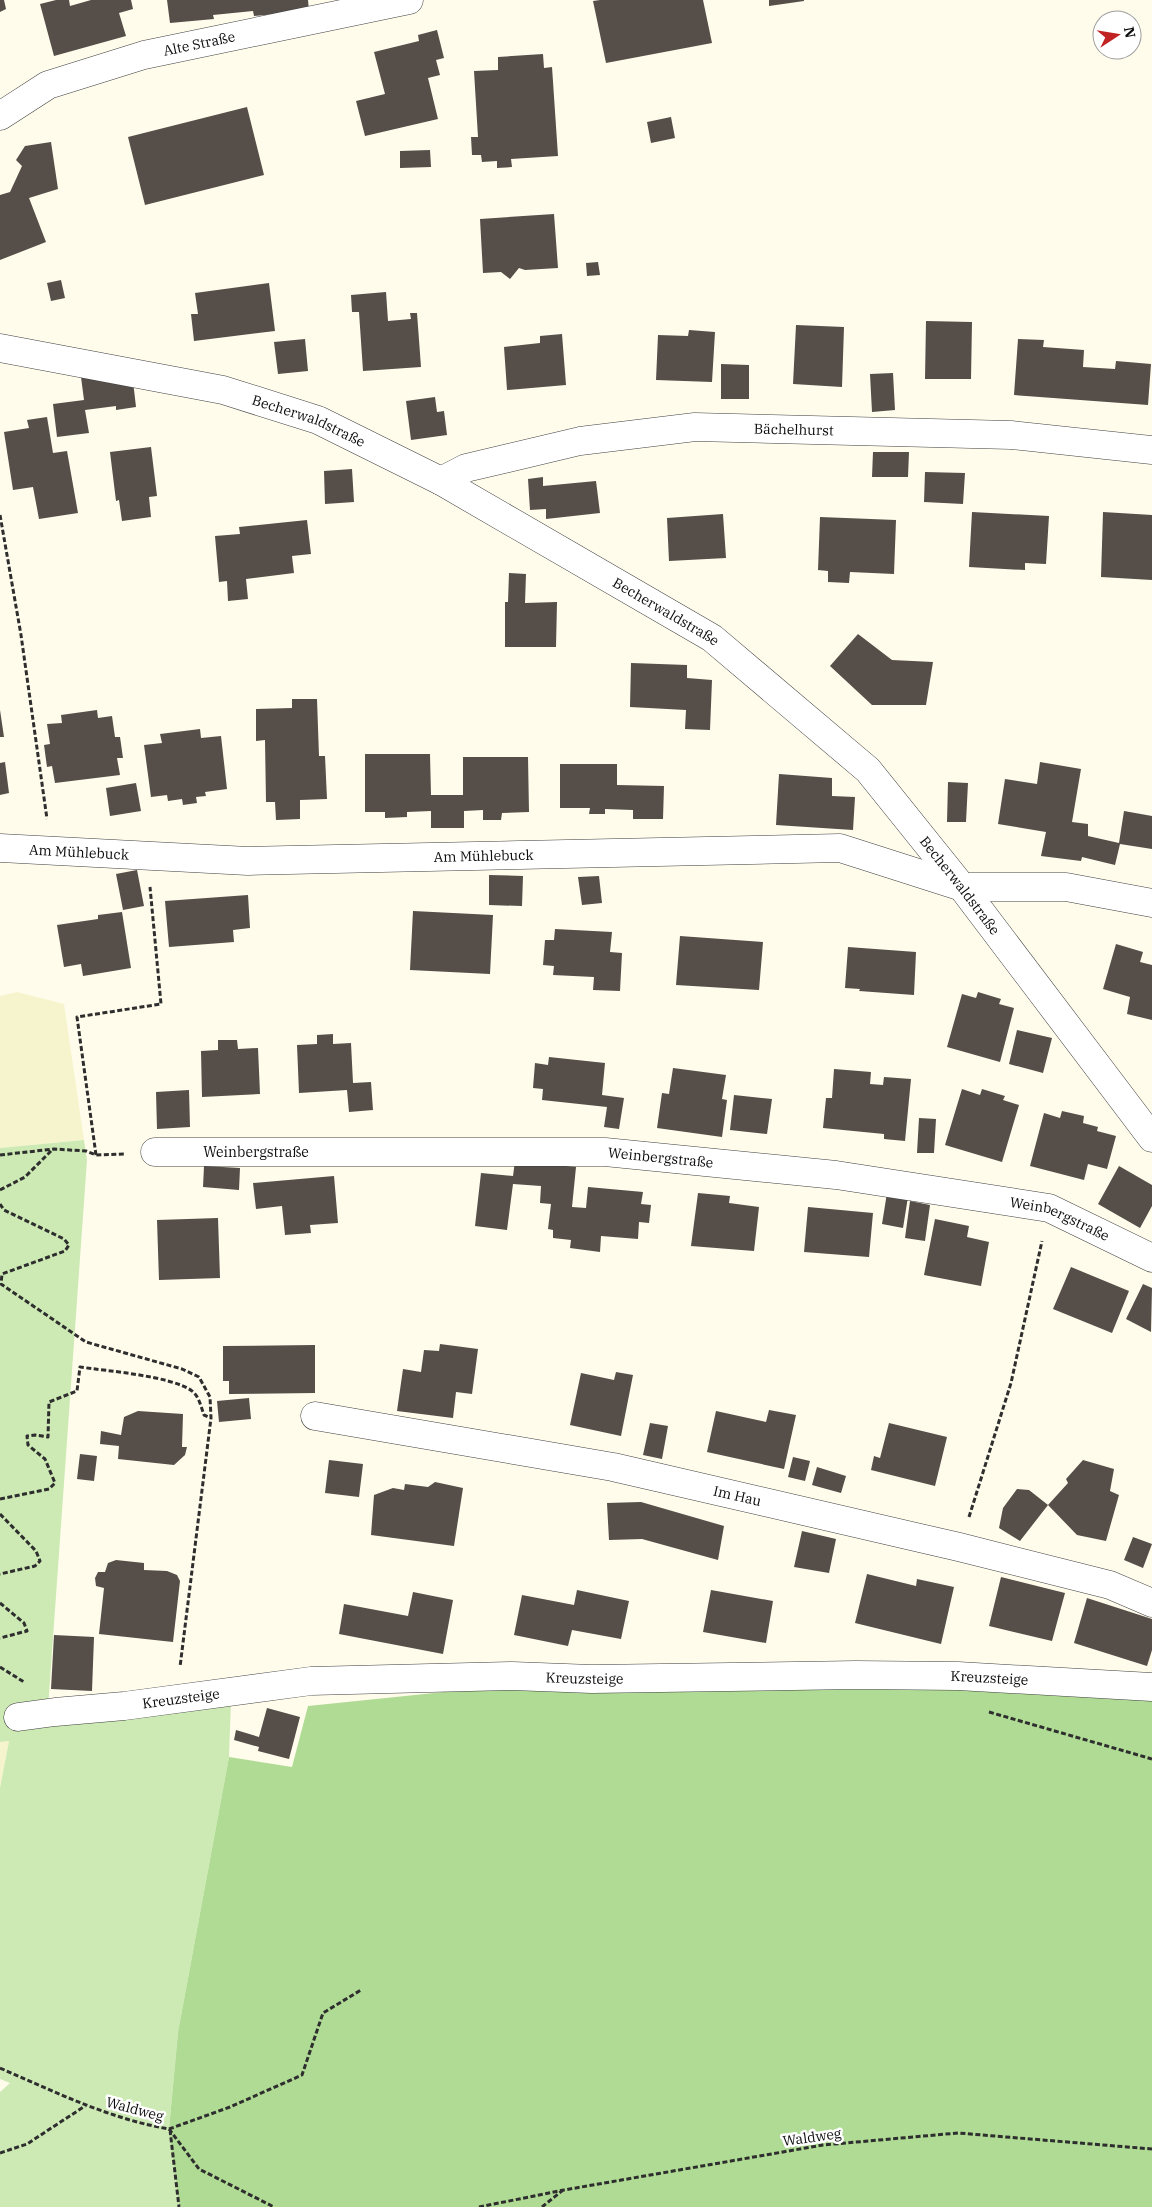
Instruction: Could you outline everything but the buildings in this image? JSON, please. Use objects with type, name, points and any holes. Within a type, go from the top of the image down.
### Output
[{"type":"street","name":"Alte Straße","points":[[0,116],[48,85],[144,55],[409,0]]},
{"type":"street","name":"Becherwaldstraße","points":[[0,348],[223,390],[318,420],[441,481],[712,638],[868,770],[962,887],[1152,1138]]},
{"type":"street","name":"Bächelhurst","points":[[441,481],[466,468],[580,441],[695,427],[1010,435],[1152,450]]},
{"type":"street","name":"Am Mühlebuck","points":[[0,848],[248,861],[840,848],[962,887],[1066,887],[1152,903]]},
{"type":"street","name":"Weinbergstraße","points":[[155,1152],[605,1152],[836,1175],[1049,1208],[1152,1258]]},
{"type":"street","name":"Im Hau","points":[[315,1416],[614,1467],[959,1547],[1110,1585],[1152,1603]]},
{"type":"street","name":"Kreuzsteige","points":[[18,1718],[311,1680],[512,1676],[592,1679],[856,1674],[958,1676],[1152,1687]]},
{"type":"path","points":[[0,515],[21,635],[51,851]]},
{"type":"path","points":[[96,1155],[77,1017],[161,1004],[150,893]]},
{"type":"path","points":[[0,1190],[25,1177],[54,1149]]},
{"type":"path","points":[[0,1155],[54,1149],[86,1151],[96,1155],[155,1152]]},
{"type":"path","points":[[0,1204],[4,1210],[64,1239],[69,1245],[66,1251],[2,1274],[2,1284],[86,1342],[200,1376],[210,1396],[211,1418],[176,1698]]},
{"type":"path","points":[[959,1547],[1011,1382],[1049,1208]]},
{"type":"path","points":[[0,1499],[49,1488],[55,1483],[45,1459],[28,1444],[27,1436],[48,1437],[49,1402],[77,1391],[80,1367],[174,1382],[193,1392],[200,1402],[204,1414],[211,1418]]},
{"type":"path","points":[[0,1514],[36,1551],[40,1561],[35,1566],[0,1574]]},
{"type":"path","points":[[0,1603],[24,1623],[26,1631],[0,1638]]},
{"type":"path","points":[[980,1710],[1152,1758]]},
{"type":"path","points":[[179,2207],[170,2130],[230,2107],[302,2075],[323,2013],[361,1990]]},
{"type":"path","name":"Waldweg","points":[[0,2068],[85,2106],[144,2125],[170,2130],[200,2169],[274,2207]]},
{"type":"path","points":[[0,2153],[28,2144],[85,2106]]},
{"type":"path","name":"Waldweg","points":[[479,2207],[564,2190],[823,2145],[958,2133],[1152,2149]]},
{"type":"path","points":[[542,2207],[564,2190]]},
{"type":"green space","points":[[17,992],[64,1004],[84,1140],[0,1148],[0,996]]},
{"type":"green space","points":[[84,1140],[87,1160],[47,1722],[231,1700],[229,1757],[178,2032],[169,2129],[179,2207],[0,2207],[0,2092],[10,2083],[0,2079],[0,1788],[9,1741],[0,1742],[0,1148]]},
{"type":"green space","points":[[846,1661],[1152,1692],[1152,2207],[179,2207],[169,2129],[178,2032],[229,1757],[292,1767],[308,1706],[686,1667]]},
{"type":"green space","points":[[9,1741],[0,1788],[0,1742]]}]
